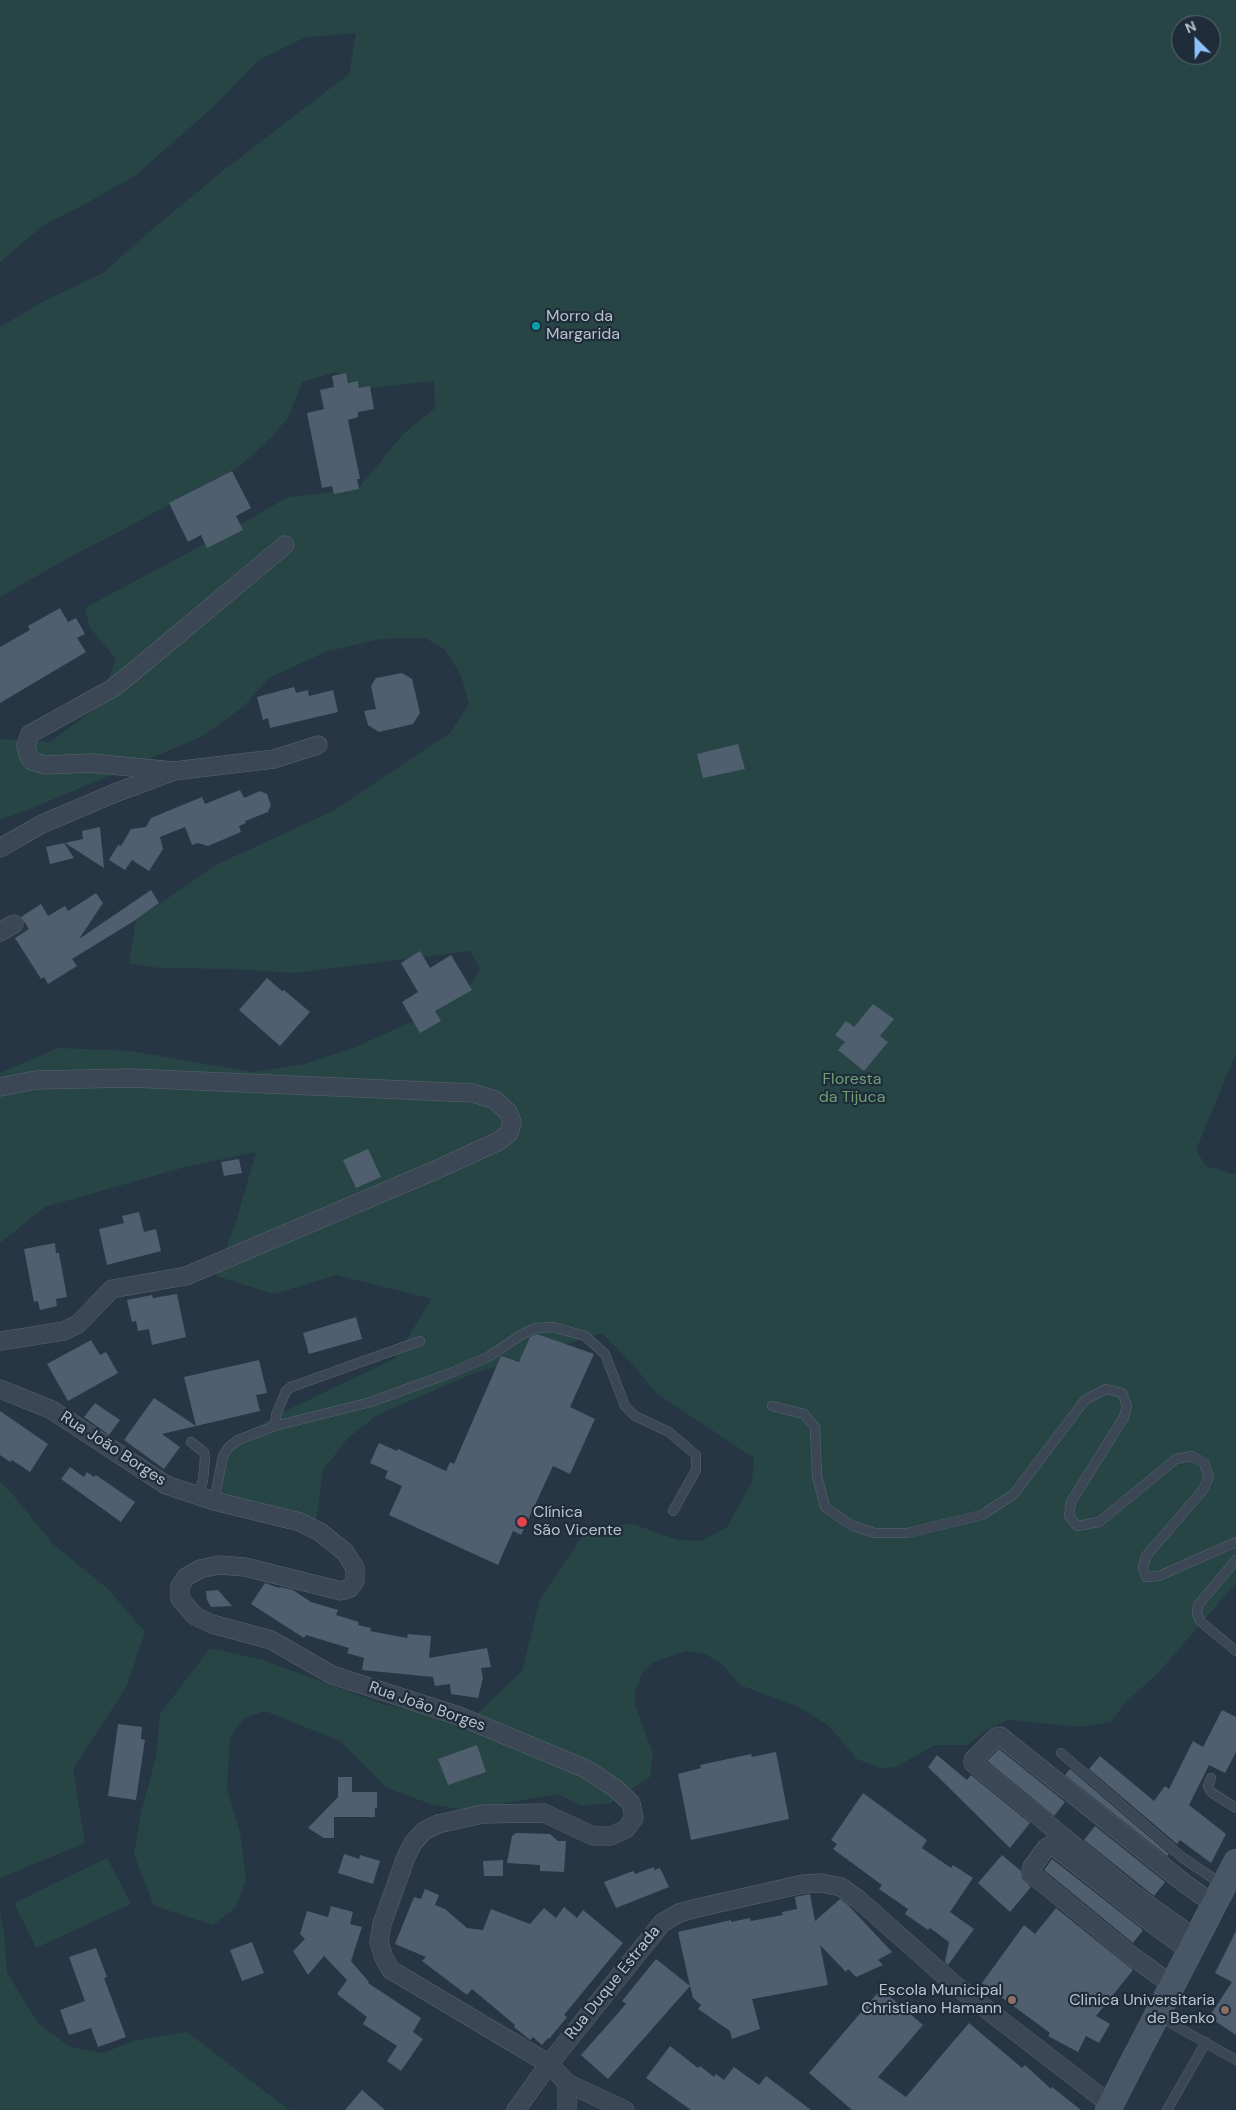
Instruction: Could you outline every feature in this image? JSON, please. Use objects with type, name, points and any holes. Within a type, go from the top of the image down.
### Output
[{"type":"street","points":[[285,544],[113,688],[30,734],[26,745],[28,755],[32,761],[45,765],[90,763],[174,771],[274,759],[318,745]]},
{"type":"street","points":[[0,848],[42,824],[115,793],[174,771]]},
{"type":"street","points":[[0,1087],[36,1080],[131,1078],[473,1093],[495,1100],[508,1112],[512,1122],[509,1133],[499,1141],[438,1169],[186,1276],[112,1290],[78,1324],[64,1331],[0,1341]]},
{"type":"street","name":"Rua João Borges","points":[[0,1389],[52,1410],[166,1485],[214,1501],[300,1522],[320,1532],[345,1552],[355,1568],[355,1581],[350,1588],[341,1591],[245,1567],[219,1565],[200,1569],[186,1577],[180,1586],[180,1598],[195,1616],[212,1624],[270,1640],[332,1675],[460,1716],[586,1769],[615,1788],[631,1803],[634,1818],[626,1829],[611,1836],[593,1836],[544,1812],[483,1814],[438,1824],[424,1831],[413,1843],[406,1856],[382,1924],[379,1942],[384,1958],[391,1970],[549,2064],[567,2083],[625,2110]]},
{"type":"street","points":[[1193,1945],[1129,1890],[973,1763],[973,1760],[996,1737],[1000,1736],[1184,1883],[1219,1895]]},
{"type":"street","points":[[1172,1985],[1132,1956],[1033,1875],[1031,1872],[1032,1867],[1046,1848],[1051,1845],[1158,1928],[1193,1945]]},
{"type":"street","points":[[1109,2107],[1158,2016],[1172,1985],[1236,1862]]},
{"type":"street","name":"Rua Duque Estrada","points":[[516,2110],[549,2064],[662,1923],[679,1913],[697,1908],[803,1884],[841,1887],[859,1900],[955,1985],[1109,2107]]},
{"type":"street","points":[[567,2083],[567,2110]]},
{"type":"lane","points":[[214,1501],[223,1456],[228,1448],[238,1440],[276,1426],[372,1402],[453,1372],[488,1356],[521,1334],[535,1328],[553,1328],[585,1336],[605,1354],[626,1406],[634,1416],[669,1432],[696,1455],[696,1470],[673,1511]]},
{"type":"lane","points":[[276,1426],[276,1415],[286,1391],[291,1388],[420,1341]]},
{"type":"lane","points":[[772,1406],[804,1414],[815,1427],[817,1476],[825,1507],[851,1525],[874,1533],[906,1533],[982,1515],[1014,1494],[1085,1400],[1106,1389],[1122,1393],[1127,1405],[1124,1417],[1071,1502],[1069,1516],[1077,1526],[1099,1522],[1176,1459],[1192,1456],[1204,1463],[1209,1477],[1203,1490],[1146,1556],[1143,1568],[1146,1577],[1159,1576],[1236,1542]]},
{"type":"lane","points":[[191,1442],[204,1452],[205,1458],[203,1481],[197,1495]]},
{"type":"lane","points":[[1236,1560],[1198,1605],[1197,1614],[1201,1622],[1236,1651]]},
{"type":"lane","points":[[1061,1753],[1183,1858],[1219,1895]]},
{"type":"lane","points":[[1211,1778],[1208,1786],[1211,1792],[1236,1808]]},
{"type":"lane","points":[[1158,2016],[1236,2060]]},
{"type":"lane","points":[[1167,2110],[1206,2042]]},
{"type":"green space","name":"Floresta da Tijuca","points":[[0,0],[1236,0],[1236,1053],[1196,1150],[1206,1166],[1236,1175],[1236,1583],[1159,1672],[1124,1704],[1111,1722],[1082,1727],[1008,1720],[987,1730],[967,1745],[935,1745],[896,1767],[880,1768],[857,1759],[829,1726],[799,1707],[740,1685],[722,1664],[705,1654],[686,1651],[653,1662],[642,1673],[635,1692],[635,1705],[653,1754],[650,1777],[610,1803],[581,1806],[558,1794],[467,1810],[433,1805],[387,1788],[340,1741],[265,1711],[244,1718],[230,1737],[227,1789],[240,1832],[246,1879],[236,1907],[213,1925],[154,1906],[134,1855],[141,1812],[156,1757],[160,1714],[210,1648],[263,1660],[382,1704],[441,1717],[478,1713],[522,1671],[540,1599],[589,1527],[633,1524],[678,1540],[701,1541],[727,1527],[752,1482],[754,1458],[656,1393],[634,1366],[602,1333],[472,1374],[377,1415],[348,1438],[323,1470],[316,1521],[268,1516],[218,1491],[233,1439],[277,1415],[394,1359],[432,1299],[336,1275],[274,1294],[216,1276],[236,1222],[256,1152],[185,1167],[45,1207],[0,1243],[0,1073],[58,1048],[131,1051],[253,1072],[305,1064],[356,1047],[431,1013],[468,989],[480,969],[470,951],[295,973],[234,969],[159,968],[129,963],[136,920],[216,865],[333,811],[450,733],[469,704],[461,675],[444,649],[425,638],[380,639],[325,652],[269,678],[244,706],[203,736],[0,820],[0,739],[50,742],[97,707],[116,659],[90,628],[85,608],[288,497],[358,489],[403,434],[435,408],[434,381],[363,389],[336,372],[302,382],[289,416],[272,437],[239,467],[77,553],[0,597],[0,327],[44,301],[103,273],[224,170],[349,74],[356,33],[306,37],[259,60],[213,107],[136,175],[45,224],[0,262]]},
{"type":"green space","points":[[0,1482],[9,1490],[53,1544],[108,1589],[145,1632],[127,1686],[73,1769],[85,1843],[0,1878]]},
{"type":"green space","points":[[107,1858],[131,1904],[36,1948],[14,1903]]},
{"type":"green space","points":[[0,1911],[4,1933],[7,1973],[39,2024],[70,2047],[103,2053],[137,2040],[187,2032],[289,2110],[0,2110]]},
{"type":"building","points":[[346,373],[348,383],[358,381],[359,388],[370,386],[374,409],[358,412],[358,417],[348,420],[360,479],[357,479],[359,489],[334,494],[332,486],[322,488],[307,413],[324,409],[320,390],[334,387],[332,376]]},
{"type":"building","points":[[232,471],[251,508],[236,516],[243,530],[207,548],[201,535],[188,542],[169,503]]},
{"type":"building","points":[[60,608],[68,622],[76,618],[85,634],[77,638],[86,652],[0,703],[0,647],[30,630],[28,626]]},
{"type":"building","points":[[402,673],[412,679],[420,713],[413,724],[379,732],[368,725],[364,711],[376,709],[371,686],[376,678]]},
{"type":"building","points":[[294,687],[296,693],[308,690],[309,696],[333,690],[338,712],[270,728],[268,718],[263,720],[257,697]]},
{"type":"building","points":[[738,744],[745,769],[703,778],[697,754]]},
{"type":"building","points":[[240,790],[244,798],[260,791],[267,794],[271,805],[268,812],[245,821],[246,823],[239,826],[241,832],[208,846],[198,843],[192,845],[185,827],[160,837],[163,849],[149,871],[132,860],[125,870],[109,860],[118,845],[121,846],[131,829],[146,827],[151,818],[202,797],[205,804]]},
{"type":"building","points":[[100,827],[104,868],[65,843],[83,839],[82,831]]},
{"type":"building","points":[[64,843],[74,858],[50,864],[46,847]]},
{"type":"building","points":[[151,890],[159,903],[134,921],[72,959],[77,966],[48,984],[44,977],[41,979],[15,938],[29,929],[21,917],[41,904],[48,916],[65,906],[68,911],[96,893],[103,903],[79,939]]},
{"type":"building","points":[[420,951],[430,968],[451,955],[472,990],[435,1011],[441,1021],[420,1033],[402,1002],[418,992],[401,963]]},
{"type":"building","points":[[267,978],[310,1012],[280,1046],[239,1010]]},
{"type":"building","points":[[873,1004],[894,1019],[880,1036],[888,1042],[864,1071],[838,1050],[845,1042],[835,1035],[846,1021],[854,1027]]},
{"type":"building","points":[[368,1149],[381,1177],[356,1188],[343,1160]]},
{"type":"building","points":[[239,1159],[242,1173],[224,1176],[221,1162]]},
{"type":"building","points":[[139,1212],[144,1232],[156,1229],[161,1251],[107,1265],[99,1229],[124,1223],[122,1216]]},
{"type":"building","points":[[55,1243],[56,1253],[59,1253],[67,1297],[56,1299],[57,1306],[40,1310],[38,1301],[34,1302],[24,1249]]},
{"type":"building","points":[[177,1294],[186,1337],[152,1345],[149,1329],[138,1331],[136,1321],[132,1322],[127,1300],[152,1295],[153,1298]]},
{"type":"building","points":[[356,1317],[362,1339],[309,1354],[303,1333]]},
{"type":"building","points":[[537,1334],[594,1354],[570,1407],[595,1419],[570,1474],[553,1466],[521,1535],[513,1531],[498,1565],[389,1515],[402,1486],[385,1478],[388,1471],[370,1463],[379,1443],[397,1451],[398,1449],[446,1471],[450,1462],[454,1464],[501,1356],[519,1362],[530,1337]]},
{"type":"building","points":[[91,1340],[100,1355],[106,1352],[118,1373],[68,1401],[47,1364]]},
{"type":"building","points":[[259,1360],[267,1393],[256,1395],[260,1411],[196,1426],[184,1377]]},
{"type":"building","points":[[154,1398],[196,1426],[162,1434],[180,1447],[164,1469],[124,1440]]},
{"type":"building","points":[[95,1403],[120,1420],[109,1435],[84,1417]]},
{"type":"building","points":[[0,1411],[48,1444],[30,1472],[12,1460],[10,1462],[0,1455]]},
{"type":"building","points":[[70,1467],[84,1477],[87,1472],[94,1477],[96,1475],[135,1502],[121,1522],[61,1479]]},
{"type":"building","points":[[265,1583],[293,1590],[311,1602],[338,1610],[336,1615],[359,1622],[358,1625],[371,1628],[370,1631],[407,1638],[408,1634],[431,1636],[429,1658],[487,1648],[491,1667],[481,1668],[483,1678],[478,1698],[451,1694],[450,1684],[435,1686],[433,1677],[362,1670],[364,1658],[347,1653],[349,1648],[306,1635],[304,1638],[251,1604]]},
{"type":"building","points":[[218,1590],[232,1606],[211,1607],[207,1600],[206,1591]]},
{"type":"building","points":[[1222,1710],[1236,1717],[1236,1752],[1225,1773],[1209,1765],[1189,1805],[1226,1834],[1211,1863],[1180,1840],[1177,1844],[1089,1769],[1100,1756],[1154,1801],[1165,1786],[1169,1789],[1193,1741],[1203,1747]]},
{"type":"building","points":[[118,1724],[142,1727],[141,1739],[145,1740],[136,1800],[108,1796]]},
{"type":"building","points":[[477,1745],[486,1772],[448,1785],[438,1759]]},
{"type":"building","points":[[999,1749],[1065,1802],[1054,1816],[987,1761]]},
{"type":"building","points":[[776,1752],[789,1819],[691,1840],[678,1774],[701,1768],[700,1765],[751,1754],[752,1757]]},
{"type":"building","points":[[937,1755],[967,1780],[971,1775],[1030,1823],[1010,1848],[928,1767]]},
{"type":"building","points":[[1070,1769],[1169,1854],[1167,1856],[1065,1775]]},
{"type":"building","points":[[338,1777],[352,1777],[352,1792],[377,1792],[375,1817],[334,1817],[334,1838],[324,1838],[308,1828],[338,1797]]},
{"type":"building","points":[[863,1793],[927,1840],[922,1848],[951,1868],[953,1865],[973,1878],[950,1912],[974,1929],[948,1965],[945,1962],[949,1942],[930,1928],[928,1930],[905,1914],[908,1909],[879,1889],[882,1885],[833,1849],[837,1844],[831,1840]]},
{"type":"building","points":[[1095,1826],[1165,1882],[1154,1896],[1084,1840]]},
{"type":"building","points":[[516,1833],[550,1834],[558,1841],[566,1841],[564,1872],[540,1871],[540,1865],[507,1863],[512,1836]]},
{"type":"building","points":[[344,1854],[359,1859],[360,1855],[380,1861],[373,1884],[338,1873]]},
{"type":"building","points":[[1002,1855],[1021,1871],[1022,1878],[1031,1887],[1010,1912],[978,1883]]},
{"type":"building","points":[[1052,1859],[1143,1930],[1133,1943],[1044,1870]]},
{"type":"building","points":[[503,1860],[503,1876],[484,1876],[483,1861]]},
{"type":"building","points":[[654,1867],[654,1870],[660,1868],[669,1887],[616,1908],[604,1882],[633,1871],[635,1874]]},
{"type":"building","points":[[425,1889],[439,1895],[435,1905],[445,1909],[467,1928],[483,1930],[491,1909],[530,1924],[544,1908],[556,1918],[564,1907],[577,1918],[583,1910],[623,1943],[564,2015],[567,2017],[542,2045],[533,2037],[530,2040],[472,1989],[467,1995],[422,1961],[426,1957],[395,1944],[414,1897],[421,1899]]},
{"type":"building","points":[[810,1894],[815,1921],[840,1899],[848,1905],[892,1952],[878,1960],[883,1965],[856,1977],[848,1969],[846,1972],[820,1945],[828,1985],[752,1999],[760,2029],[732,2039],[730,2031],[698,2009],[701,2005],[693,1998],[678,1932],[731,1920],[731,1922],[750,1918],[751,1921],[783,1915],[782,1912],[797,1909],[795,1897]]},
{"type":"building","points":[[331,1906],[353,1912],[350,1924],[362,1927],[351,1961],[368,1983],[421,2018],[413,2032],[423,2039],[401,2071],[387,2061],[397,2046],[363,2024],[367,2017],[337,1994],[347,1980],[324,1956],[308,1975],[293,1951],[305,1939],[300,1934],[307,1911],[328,1917]]},
{"type":"building","points":[[1056,1908],[1133,1970],[1096,2016],[1110,2024],[1099,2043],[1086,2036],[1078,2052],[1048,2036],[1050,2033],[982,1983],[1024,1925],[1035,1934]]},
{"type":"building","points":[[1236,1931],[1236,2035],[1209,2017],[1232,1982],[1215,1973]]},
{"type":"building","points":[[252,1942],[264,1973],[242,1981],[230,1950]]},
{"type":"building","points":[[96,1948],[107,1977],[104,1978],[126,2037],[98,2047],[91,2028],[69,2035],[60,2010],[85,2001],[69,1957]]},
{"type":"building","points":[[656,1959],[690,1986],[608,2079],[581,2055],[626,2004],[622,2001]]},
{"type":"building","points":[[881,1989],[923,2025],[878,2077],[906,2097],[969,2023],[1022,2068],[1025,2065],[1051,2089],[1052,2087],[1081,2110],[852,2110],[809,2073]]},
{"type":"building","points":[[670,2046],[698,2068],[700,2066],[714,2077],[716,2074],[724,2080],[734,2067],[759,2085],[766,2076],[811,2110],[691,2110],[646,2078]]},
{"type":"building","points":[[362,2090],[385,2110],[345,2110]]},
{"type":"place","name":"Morro da Margarida","points":[[536,326]]},
{"type":"place","name":"Clínica São Vicente","points":[[522,1522]]},
{"type":"place","name":"Escola Municipal Christiano Hamann","points":[[1012,2000]]},
{"type":"place","name":"Clinica Universitaria de Benko","points":[[1225,2010]]}]
